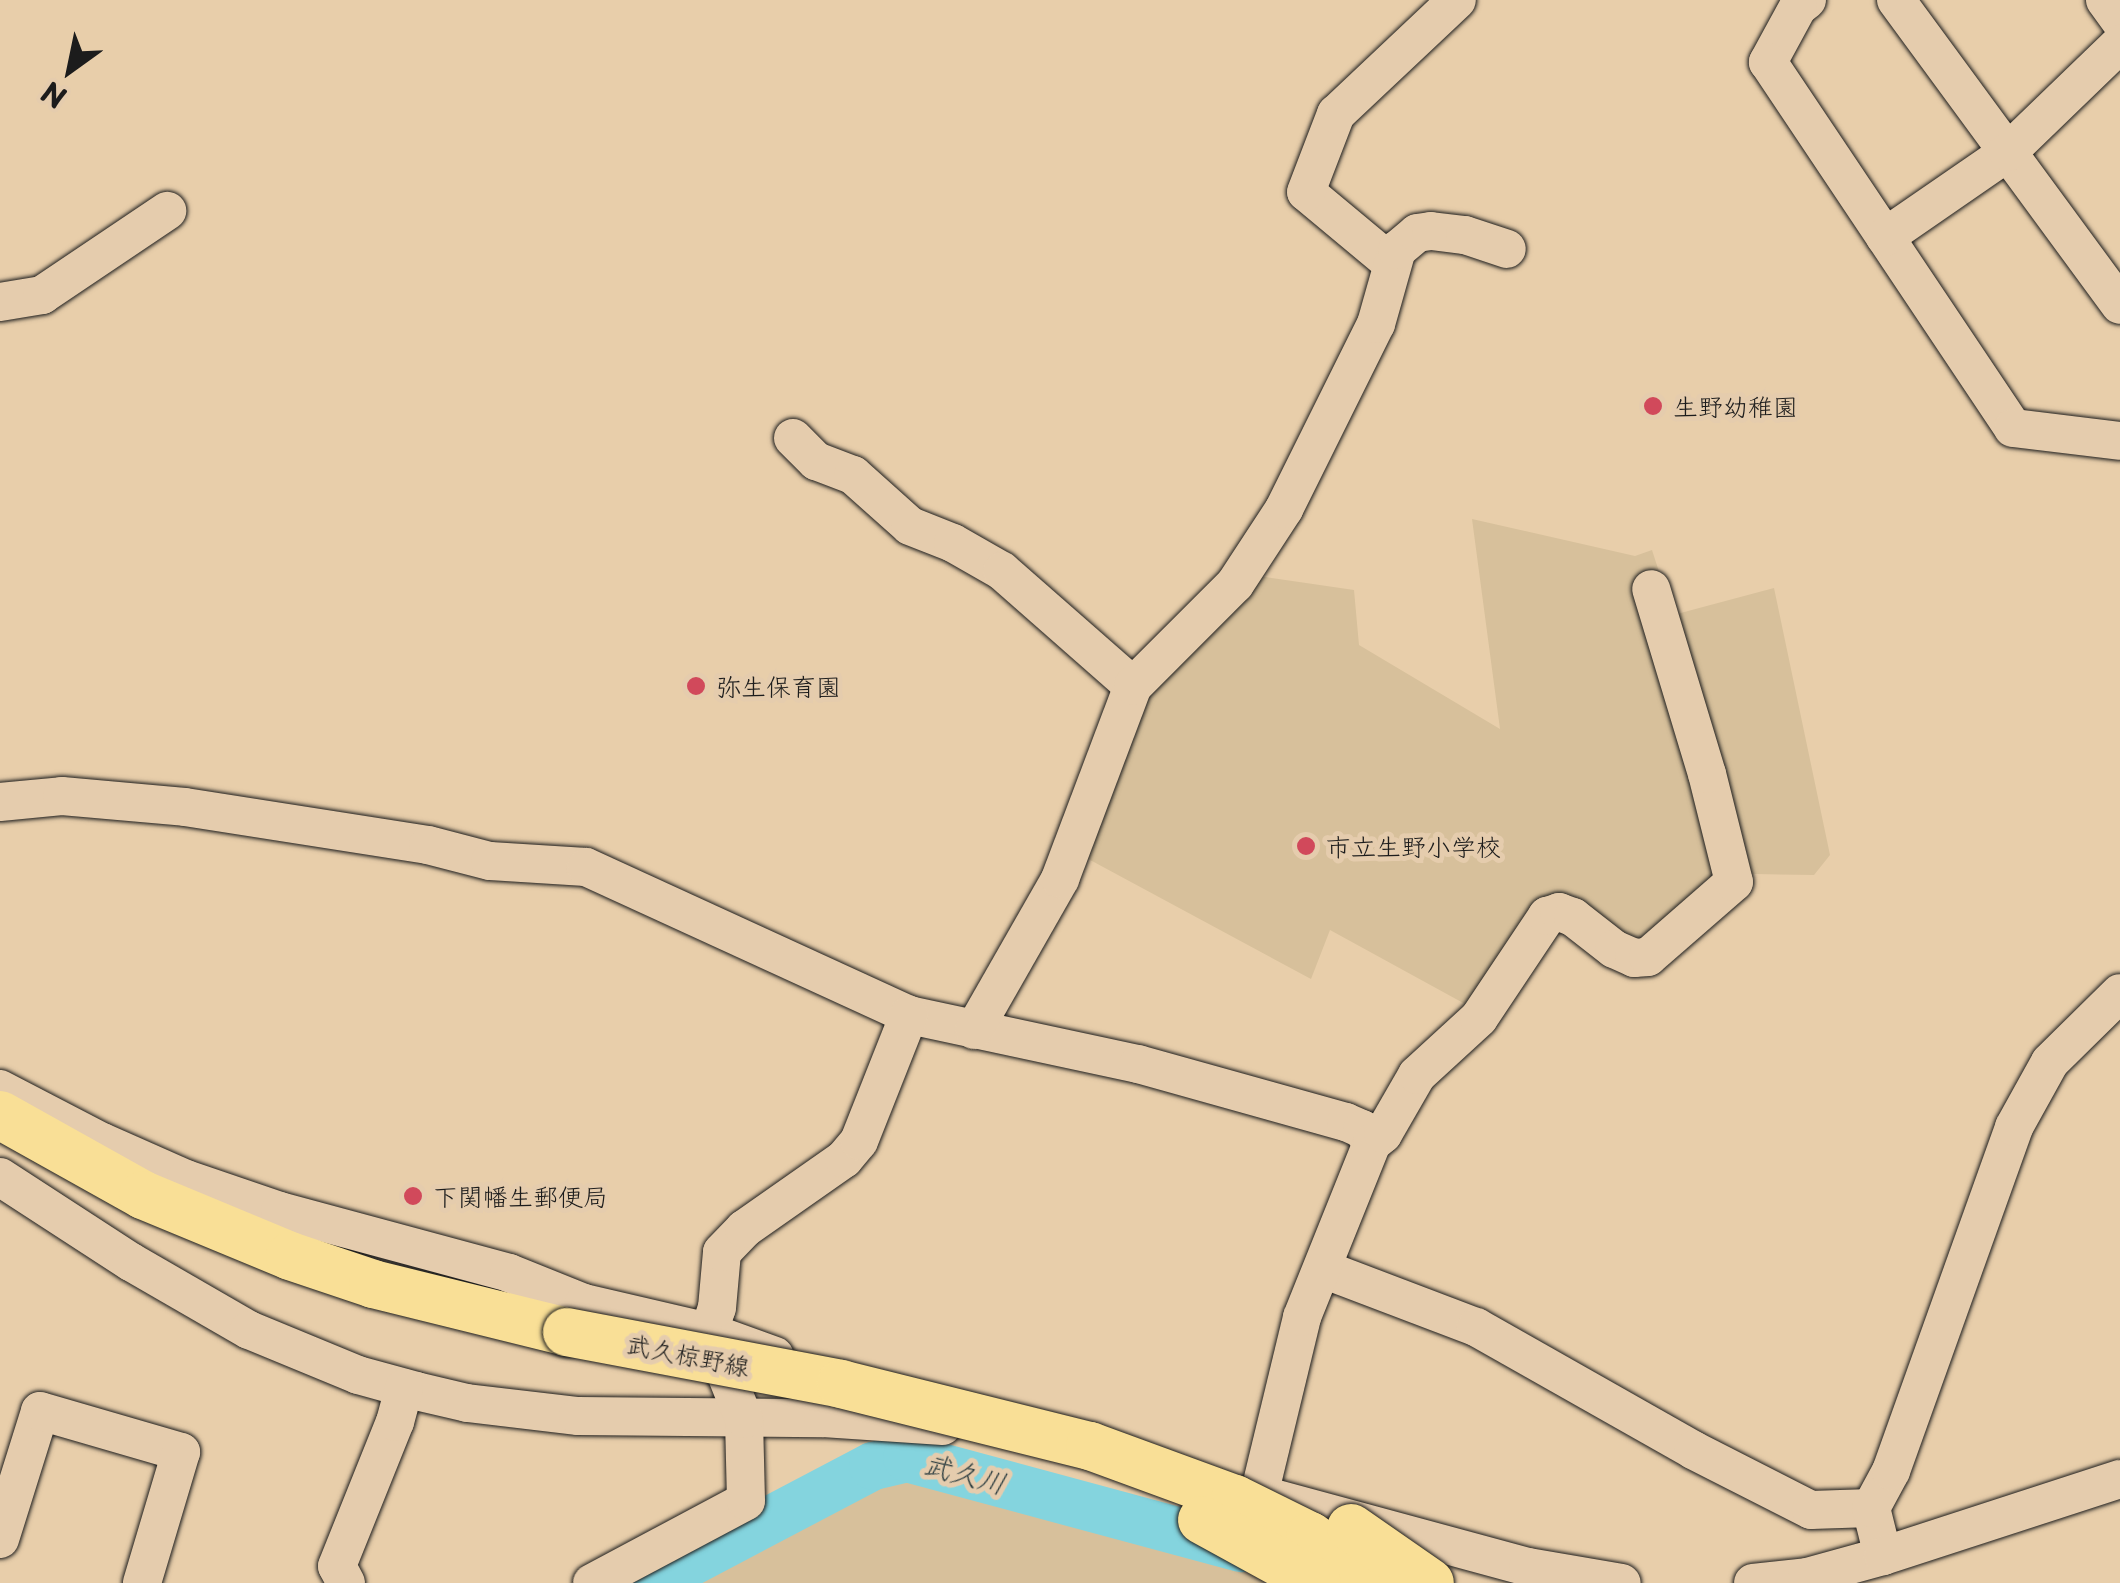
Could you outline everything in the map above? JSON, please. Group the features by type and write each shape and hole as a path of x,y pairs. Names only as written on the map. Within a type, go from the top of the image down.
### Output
{"main road":[{"name":"武久椋野線","path":"0,1115 142,1195 290,1256 566,1348"},
{"name":"武久椋野線","path":"0,1152 132,1222 281,1285 382,1317 1090,1446 1175,1475 1310,1536 1378,1583"},
{"name":"武久椋野線","path":"839,1399 1088,1462 1257,1529 1302,1550 1349,1583"},
{"path":"839,1399 1145,1497 1256,1546 1318,1583"},
{"path":"839,1399 1064,1422 1202,1460 1304,1502 1430,1583"}],"street":[{"path":"1390,262 1306,192 1336,114 1457,0"},
{"path":"1807,0 1798,7 1768,62 2012,428 2120,440"},
{"path":"1896,0 2120,305"},
{"path":"2105,0 2120,21"},
{"path":"1885,237 2008,152 2120,44"},
{"path":"0,302 42,295 167,211"},
{"path":"974,1030 1060,878 1133,686 1235,584 1284,509 1376,324 1390,262 1417,233 1466,234 1508,248"},
{"path":"793,438 816,461 854,476 910,526 953,543 1002,571 1133,686"},
{"path":"1318,1583 1259,1494 1294,1344 1372,1144 1383,1134 1417,1075 1479,1018 1547,916 1560,912 1573,917 1614,949 1634,958 1648,957 1734,882 1707,774 1651,588"},
{"path":"0,802 62,796 184,807 428,845 490,861 586,867 908,1015 1138,1064 1346,1122 1362,1129 1372,1144"},
{"path":"1882,1556 1871,1508 1891,1471 2014,1127 2050,1062 2120,993"},
{"path":"592,1583 746,1502 744,1418 709,1332 717,1308 722,1252 744,1229 844,1159 859,1140 908,1015"},
{"path":"0,1090 152,1164 280,1212 509,1273 584,1302 709,1332 924,1410 1528,1566 1622,1583"},
{"path":"0,1177 131,1262 249,1330 358,1375 404,1388 526,1412 654,1420 924,1423 1020,1436"},
{"path":"1323,1269 1476,1327 1693,1450 1811,1510 1871,1508"},
{"path":"346,1583 337,1566 395,1422 404,1388"},
{"path":"0,1540 40,1410 181,1452 142,1583"},
{"path":"1753,1583 1808,1576 1882,1556 2120,1479"},
{"path":"1259,1494 1334,1583"}],"shaded area":[{"path":"1472,519 1635,556 1652,550 1673,615 1774,588 1830,855 1814,875 1755,874 1724,881 1644,952 1564,900 1476,1010 1330,930 1311,979 1079,854 1133,706 1251,575 1354,590 1359,645 1500,729"},
{"path":"911,1472 1262,1577 1265,1583 685,1583 886,1478"}],"waterway":[{"name":"武久川","path":"651,1583 873,1466 907,1458 1241,1548"}],"place":[{"name":"生野幼稚園","path":"1653,406"},
{"name":"弥生保育園","path":"696,686"},
{"name":"市立生野小学校","path":"1306,846"},
{"name":"下関幡生郵便局","path":"413,1196"}]}
